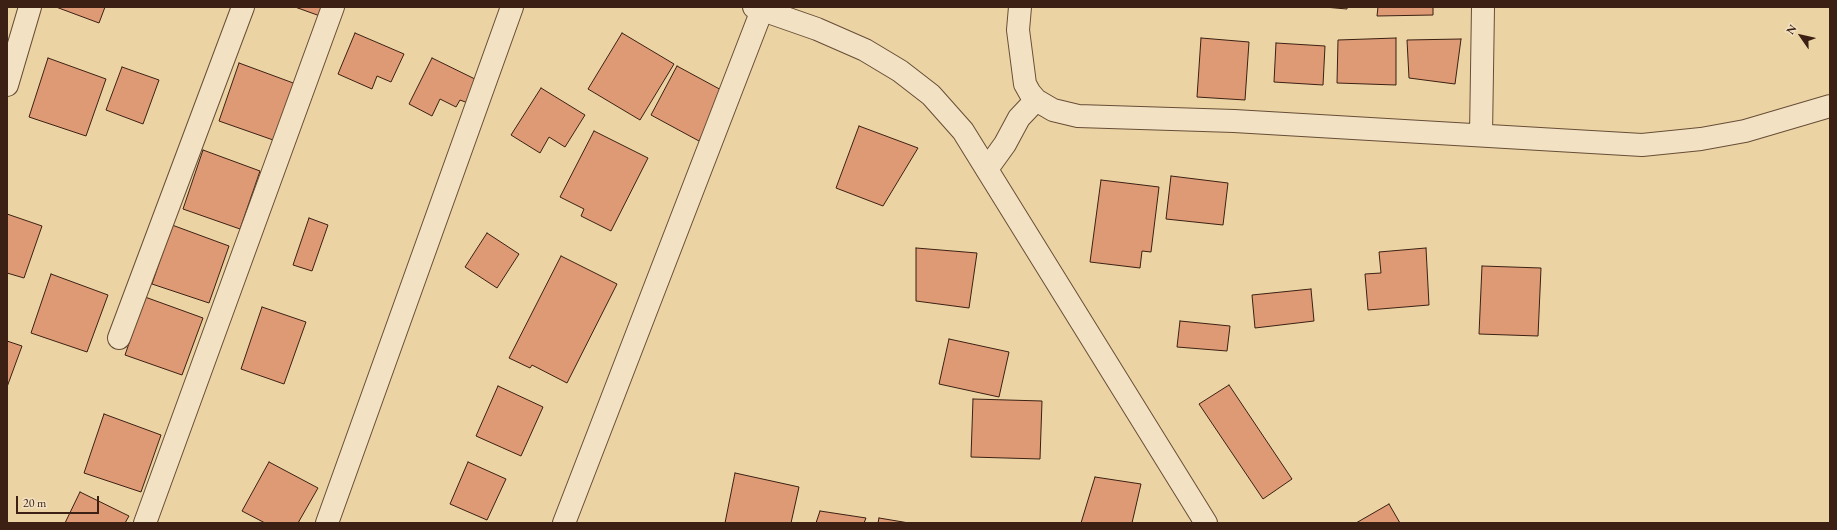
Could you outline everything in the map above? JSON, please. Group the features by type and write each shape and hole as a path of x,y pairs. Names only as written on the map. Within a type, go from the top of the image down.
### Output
{"street":[{"path":"7,85 30,7"},
{"path":"119,338 243,7"},
{"path":"144,523 333,7"},
{"path":"327,523 512,7"},
{"path":"1020,7 1018,30 1025,84 1036,100 1053,110 1078,116 1234,121 1642,145 1700,139 1745,131 1830,106"},
{"path":"1481,135 1483,7"},
{"path":"564,523 758,8 817,29 858,47 900,71 931,95 963,131 1206,523"},
{"path":"986,169 1005,144 1019,118 1036,100"}],"building":[{"path":"56,7 105,7 99,23"},
{"path":"295,7 324,7 320,16"},
{"path":"1324,7 1347,7 1347,9"},
{"path":"1378,7 1433,7 1433,15 1377,16"},
{"path":"355,33 404,54 391,82 377,76 372,89 338,74"},
{"path":"622,33 674,64 640,120 588,89"},
{"path":"1201,38 1249,42 1245,100 1197,97"},
{"path":"1396,38 1396,85 1337,83 1338,40"},
{"path":"1461,39 1455,84 1409,78 1407,40"},
{"path":"1276,43 1325,46 1323,85 1274,82"},
{"path":"48,58 106,79 86,136 29,117"},
{"path":"432,58 479,81 468,103 460,100 456,107 440,99 432,116 409,104"},
{"path":"239,63 296,84 276,141 219,121"},
{"path":"677,66 725,92 699,141 651,115"},
{"path":"122,67 159,80 143,124 106,110"},
{"path":"541,88 585,115 565,147 549,137 540,153 511,135"},
{"path":"859,126 918,148 883,206 836,188"},
{"path":"594,131 648,158 611,231 581,216 584,209 560,197"},
{"path":"203,150 260,171 240,229 183,209"},
{"path":"1171,176 1228,183 1223,225 1166,219"},
{"path":"1101,180 1159,187 1151,252 1142,251 1140,268 1090,262"},
{"path":"7,214 42,226 24,278 7,273"},
{"path":"309,218 328,225 312,271 293,265"},
{"path":"172,225 229,246 209,303 152,284"},
{"path":"487,233 519,254 497,288 465,267"},
{"path":"916,248 977,253 969,308 916,301"},
{"path":"1426,248 1429,305 1368,310 1365,274 1381,273 1379,252"},
{"path":"561,256 617,284 567,383 532,365 530,368 509,358"},
{"path":"1482,266 1541,268 1538,336 1479,334"},
{"path":"51,274 108,295 87,352 31,333"},
{"path":"1311,289 1314,321 1255,328 1252,295"},
{"path":"145,297 203,318 182,375 125,355"},
{"path":"262,307 306,322 284,384 241,369"},
{"path":"1180,321 1230,326 1227,351 1177,347"},
{"path":"949,339 1009,352 999,397 939,384"},
{"path":"7,341 22,346 7,387"},
{"path":"1229,385 1292,479 1263,499 1199,404"},
{"path":"498,386 543,407 521,456 476,436"},
{"path":"973,399 1042,401 1040,459 971,457"},
{"path":"104,414 161,435 141,492 84,473"},
{"path":"269,462 318,488 298,523 265,523 242,511"},
{"path":"468,462 506,479 487,520 450,504"},
{"path":"735,473 799,487 791,523 725,523"},
{"path":"1095,477 1141,484 1132,523 1081,523"},
{"path":"80,492 129,516 125,523 65,523"},
{"path":"1389,504 1400,523 1356,523"},
{"path":"820,511 866,518 864,523 816,523"},
{"path":"879,518 909,523 878,523"}]}
